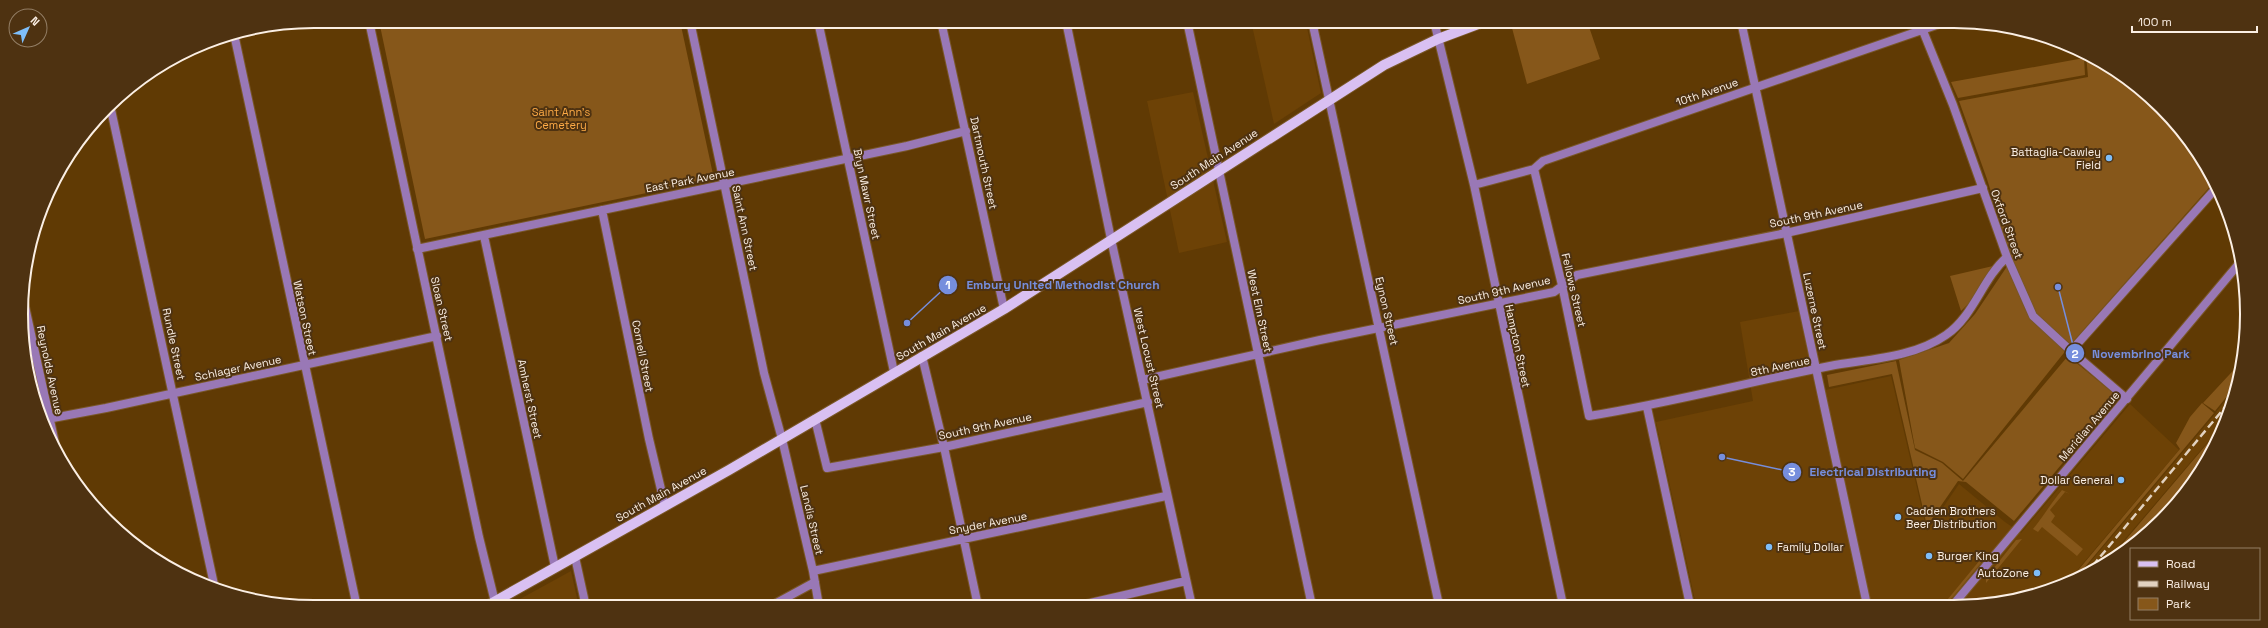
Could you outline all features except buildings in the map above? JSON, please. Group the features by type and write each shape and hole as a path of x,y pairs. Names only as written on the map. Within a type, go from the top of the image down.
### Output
{"main road":[{"name":"South Main Avenue","path":"498,600 782,439 894,372 1004,309 1384,65 1438,39 1467,28"}],"street":[{"name":"Sloan Street","path":"370,28 479,536 495,600"},
{"name":"Saint Ann Street","path":"691,28 764,373 782,439"},
{"name":"Bryn Mawr Street","path":"820,28 894,372"},
{"name":"Dartmouth Street","path":"943,28 1004,309"},
{"name":"West Locust Street","path":"1067,28 1111,239 1148,402 1166,496 1191,600"},
{"name":"West Elm Street","path":"1188,28 1311,600"},
{"name":"Eynon Street","path":"1313,28 1438,600"},
{"name":"Hampton Street","path":"1436,28 1474,185 1562,600"},
{"name":"Luzerne Street","path":"1742,28 1866,600"},
{"name":"10th Avenue","path":"1474,185 1534,169 1543,161 1754,87 1912,28"},
{"name":"Oxford Street","path":"1921,28 1953,105 2007,257 2033,316 2127,399"},
{"name":"Watson Street","path":"235,39 304,366 355,600"},
{"name":"Rundle Street","path":"112,112 213,581"},
{"name":"East Park Avenue","path":"417,249 907,146 966,131"},
{"name":"Fellows Street","path":"1534,169 1562,285 1589,416"},
{"name":"South 9th Avenue","path":"1142,380 1554,292 1577,275 1786,233 1983,188"},
{"path":"2071,351 2213,192"},
{"name":"Cornell Street","path":"602,210 649,439 665,506"},
{"name":"Amherst Street","path":"484,236 555,567"},
{"name":"8th Avenue","path":"1589,416 1647,407 1916,350 1946,335 1964,318 1996,267 2007,257"},
{"name":"Meridian Avenue","path":"1957,600 2236,267"},
{"name":"Reynolds Avenue","path":"29,329 44,408"},
{"name":"Schlager Avenue","path":"48,419 106,408 173,392 304,366 437,336"},
{"path":"922,356 944,447 977,600"},
{"name":"South 9th Avenue","path":"815,419 827,468 944,447 1148,402"},
{"path":"1647,407 1689,600"},
{"name":"Landis Street","path":"782,439 813,571 818,600"},
{"name":"Snyder Avenue","path":"813,571 963,538 1110,510 1166,496"},
{"path":"575,557 584,600"},
{"path":"1103,600 1186,581"},
{"path":"782,600 815,582"}],"shaded area":[{"path":"1253,28 1307,28 1321,93 1274,124"},
{"path":"1193,92 1227,242 1179,253 1147,101"},
{"path":"1799,311 1816,392 1891,376 1927,531 1959,484 2005,522 2021,533 2130,404 2179,450 2075,573 2046,585 2010,595 1991,598 1954,600 1695,600 1656,422 1753,401 1740,322"},
{"path":"2227,399 2221,416 2216,412"},
{"path":"2216,413 2221,417 2213,436 2116,550 2085,568"},
{"path":"571,571 577,600 520,599"}],"green space":[{"name":"Saint Ann's Cemetery","path":"380,28 682,28 714,179 425,239"},
{"path":"1512,28 1589,28 1600,59 1527,84"},
{"path":"2084,59 2085,75 1958,98 1951,82"},
{"path":"2087,60 2113,76 2143,99 2169,125 2181,140 2192,155 2210,186 2071,344 1963,479 1943,462 1915,448 1899,360 1949,343 1975,314 2012,259 1987,179 1959,101 2088,77"},
{"path":"1993,266 1970,302 1961,311 1950,276"},
{"path":"2068,356 2118,397 2014,521 1966,482 1958,481 1927,526 1892,374 1829,387 1827,375 1896,361 1915,450 1942,463 1963,481"},
{"path":"2235,368 2228,395 2215,411 2203,403"},
{"path":"2202,403 2214,413 2083,570 2076,573 2180,449 2176,443 2190,417"},
{"path":"2212,438 2192,473 2169,503 2143,529 2119,547"},
{"path":"2062,490 2070,494 2065,492 2050,510 2055,516 2051,522 2083,549 2077,556 2042,527 2038,532 2033,529"},
{"path":"2022,539 1986,583 1986,578 2016,540"},
{"path":"1980,560 1981,563 1950,600 1947,600"}],"railway":[{"path":"2095,563 2224,408"}],"place":[{"name":"Battaglia-Cawley Field","path":"2109,158"},
{"name":"Novembrino Park","path":"2058,287"},
{"name":"Embury United Methodist Church","path":"907,323"},
{"name":"Electrical Distributing","path":"1722,457"},
{"name":"Dollar General","path":"2121,480"},
{"name":"Cadden Brothers Beer Distribution","path":"1898,517"},
{"name":"Family Dollar","path":"1769,547"},
{"name":"Burger King","path":"1929,556"},
{"name":"AutoZone","path":"2037,573"}]}
